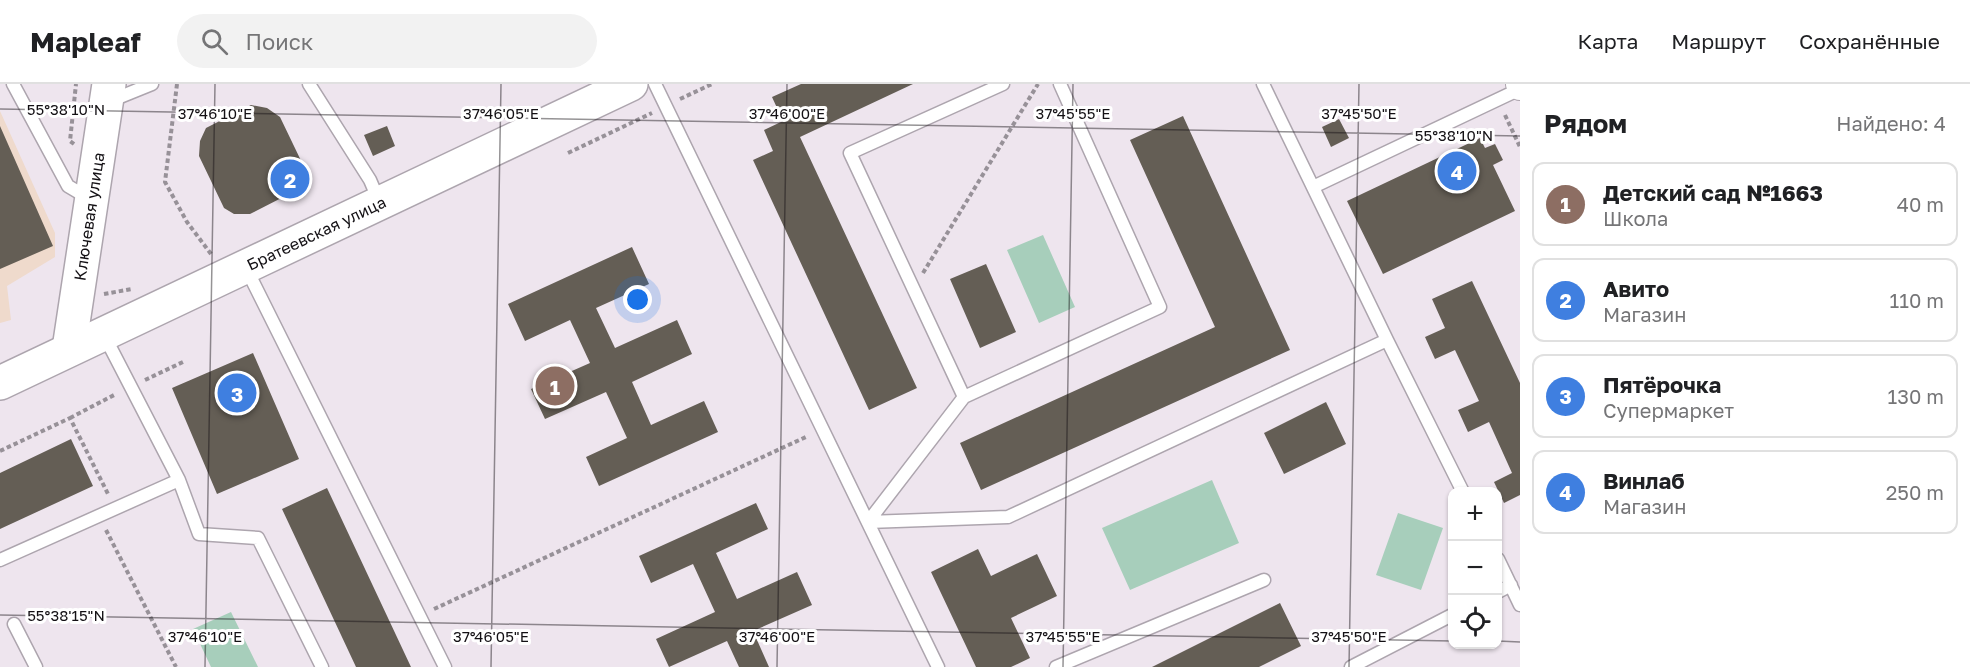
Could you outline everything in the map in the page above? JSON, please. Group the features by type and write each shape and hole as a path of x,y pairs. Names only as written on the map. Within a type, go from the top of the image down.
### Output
{"street":[{"name":"Братеевская улица","path":"0,383 631,84"},
{"name":"Ключевая улица","path":"69,350 107,93"}],"lane":[{"path":"13,84 68,186 91,200"},
{"path":"107,93 152,84"},
{"path":"309,84 369,180 380,203"},
{"path":"655,84 938,667"},
{"path":"964,397 850,153 1004,84"},
{"path":"867,522 964,397 1160,307 1060,84"},
{"path":"1263,84 1460,487"},
{"path":"1313,187 1520,87"},
{"path":"246,267 445,667"},
{"path":"104,333 179,480 199,534 258,538 322,667"},
{"path":"867,522 1008,517 1387,340"},
{"path":"0,560 179,480"},
{"path":"1502,569 1520,604"},
{"path":"1056,667 1264,580"},
{"path":"1502,590 1511,585"},
{"path":"1351,667 1448,617"},
{"path":"14,624 36,667"}],"path":[{"path":"177,84 165,182 187,222 215,260"},
{"path":"568,153 712,84"},
{"path":"914,289 1038,84"},
{"path":"76,298 142,288"},
{"path":"0,452 70,418 116,508"},
{"path":"419,616 822,429"},
{"path":"99,516 176,667"}],"shaded area":[{"path":"0,111 55,233 55,257 7,286 11,320 0,323"}],"green space":[{"path":"1043,235 1075,307 1039,323 1007,250"},
{"path":"1212,480 1239,543 1130,590 1102,528"},
{"path":"1398,513 1443,528 1421,590 1376,575"},
{"path":"231,612 258,667 211,667 193,629"}],"building":[{"path":"801,84 913,84 800,137 917,388 869,410 753,160 773,151 764,130 783,121 772,97"},
{"path":"251,105 267,108 280,117 305,169 304,181 295,191 250,214 234,214 224,208 199,156 200,141 206,128"},
{"path":"1183,116 1290,350 981,490 960,443 1215,327 1130,140"},
{"path":"1339,119 1349,138 1331,147 1322,127"},
{"path":"0,126 53,246 0,269"},
{"path":"387,126 395,146 373,156 364,135"},
{"path":"1480,138 1485,148 1495,144 1503,160 1493,165 1515,211 1383,274 1347,201"},
{"path":"632,247 649,284 596,308 615,348 677,320 692,354 632,382 651,425 704,401 718,432 599,486 586,457 627,438 606,392 545,419 531,389 590,363 570,320 525,341 508,304"},
{"path":"986,264 1016,332 980,348 950,279"},
{"path":"1472,281 1520,383 1520,495 1504,503 1502,487 1496,487 1494,482 1512,473 1489,422 1468,432 1458,410 1479,401 1455,350 1435,359 1425,337 1445,328 1432,299"},
{"path":"253,353 299,459 217,494 172,388"},
{"path":"1326,402 1346,444 1284,474 1264,433"},
{"path":"71,439 93,486 0,529 0,473"},
{"path":"327,488 411,667 356,667 282,509"},
{"path":"756,503 768,529 716,553 737,599 797,572 812,605 753,631 769,667 739,667 727,641 669,667 656,639 715,612 693,564 651,583 639,556"},
{"path":"978,549 991,576 1037,554 1057,596 1011,618 1030,658 1011,667 976,667 931,572"},
{"path":"1280,603 1301,646 1259,667 1152,667"}],"place":[{"name":"Винлаб","path":"1457,171"},
{"name":"Авито","path":"290,179"},
{"name":"Детский сад №1663","path":"555,386"},
{"name":"Пятёрочка","path":"237,393"}]}
